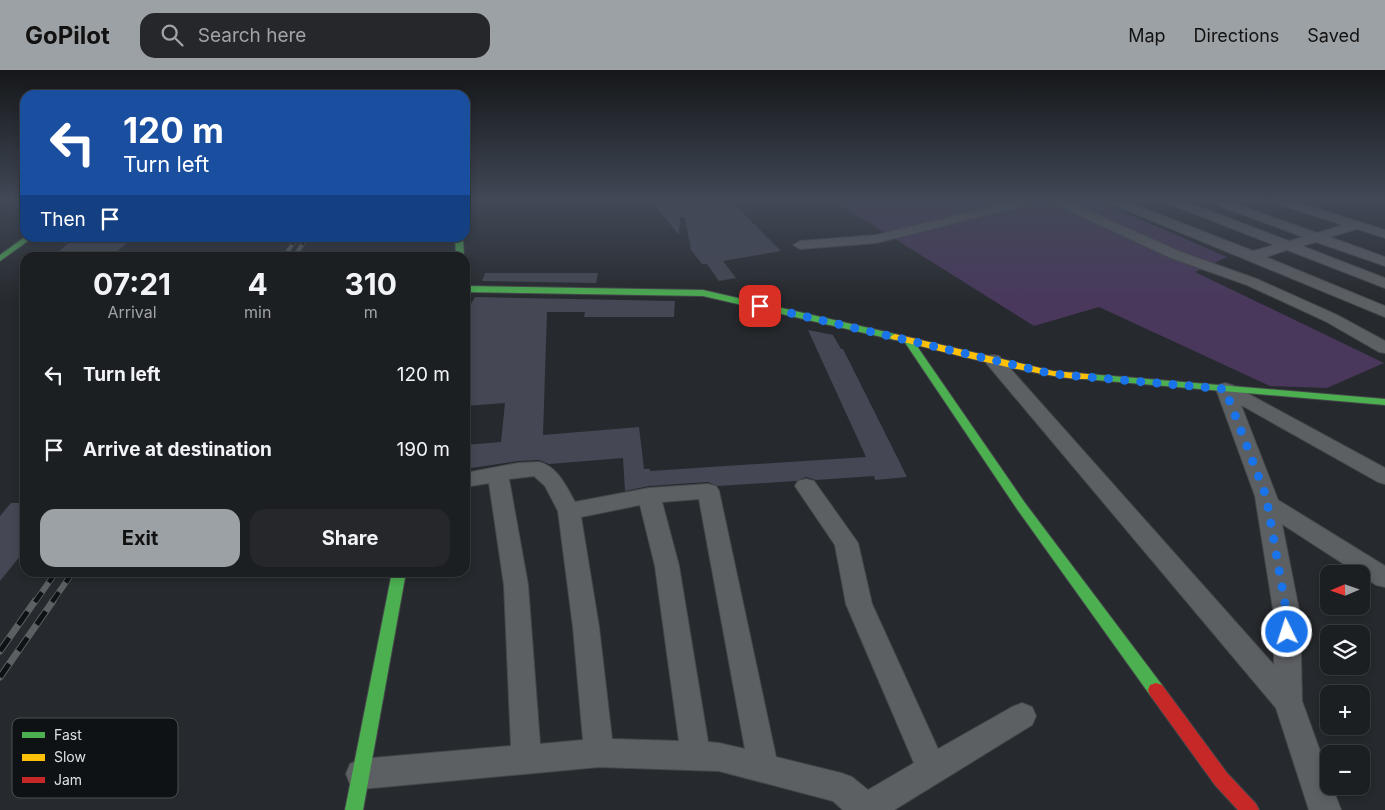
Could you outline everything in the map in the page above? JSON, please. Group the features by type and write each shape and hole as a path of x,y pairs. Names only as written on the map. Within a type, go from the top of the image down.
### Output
{"main road":[{"path":"0,258 22,242"},
{"path":"470,288 703,294 1053,374 1385,402"},
{"path":"909,341 1039,530 1221,779 1250,810"},
{"path":"354,810 398,577"}],"street":[{"path":"800,245 876,239 894,235"},
{"path":"1131,235 1176,255 1252,282 1331,318 1385,348"},
{"path":"1199,235 1385,312"},
{"path":"1261,235 1385,283"},
{"path":"1311,235 1385,262"},
{"path":"1252,256 1326,235"},
{"path":"993,360 1288,701"},
{"path":"1225,389 1385,478"},
{"path":"1225,389 1267,504 1287,615 1288,701 1325,810"},
{"path":"470,479 539,469 553,482 569,511 586,627 599,753"},
{"path":"498,474 516,585 526,759"},
{"path":"806,486 846,543 859,604 932,769"},
{"path":"569,511 648,496 708,490 764,769"},
{"path":"648,496 667,566 696,756"},
{"path":"1267,504 1385,578"},
{"path":"361,774 599,753 719,757 840,788 866,810 1022,716"}],"shaded area":[{"path":"888,235 1175,235 1227,257 1195,272 1384,363 1327,388 1270,386 1099,307 1034,326"}],"building":[{"path":"688,235 765,235 781,251 723,261 736,278 719,281 707,264 702,264 691,250"},
{"path":"70,242 128,242 117,252 58,252"},
{"path":"485,273 598,273 596,283 482,281"},
{"path":"475,297 675,301 674,317 584,317 585,312 547,312 543,435 639,427 644,469 650,469 650,471 866,457 808,330 833,335 841,349 843,349 907,477 875,480 874,476 816,480 806,477 796,481 718,486 708,482 649,486 625,491 623,458 549,464 539,460 518,461 470,468 470,445 501,442 505,403 470,406 470,306"},
{"path":"11,503 20,503 20,556 0,581 0,516"}],"railway":[{"path":"287,252 294,242"},
{"path":"297,252 304,242"},
{"path":"35,602 52,577"},
{"path":"52,602 70,577"},
{"path":"0,651 35,601"},
{"path":"0,677 53,601"}],"traffic: fast":[{"path":"0,259 23,242"},
{"path":"459,242 460,252"},
{"path":"470,289 703,293 895,337"},
{"path":"909,341 1021,506 1156,690"},
{"path":"1088,377 1385,402"},
{"path":"354,810 398,577"}],"traffic: slow":[{"path":"895,337 1053,374 1088,377"}],"traffic: jam":[{"path":"1156,690 1221,779 1250,810"}],"route":[{"path":"760,306 1053,374 1225,389 1266,496 1287,615 1287,632"}]}
